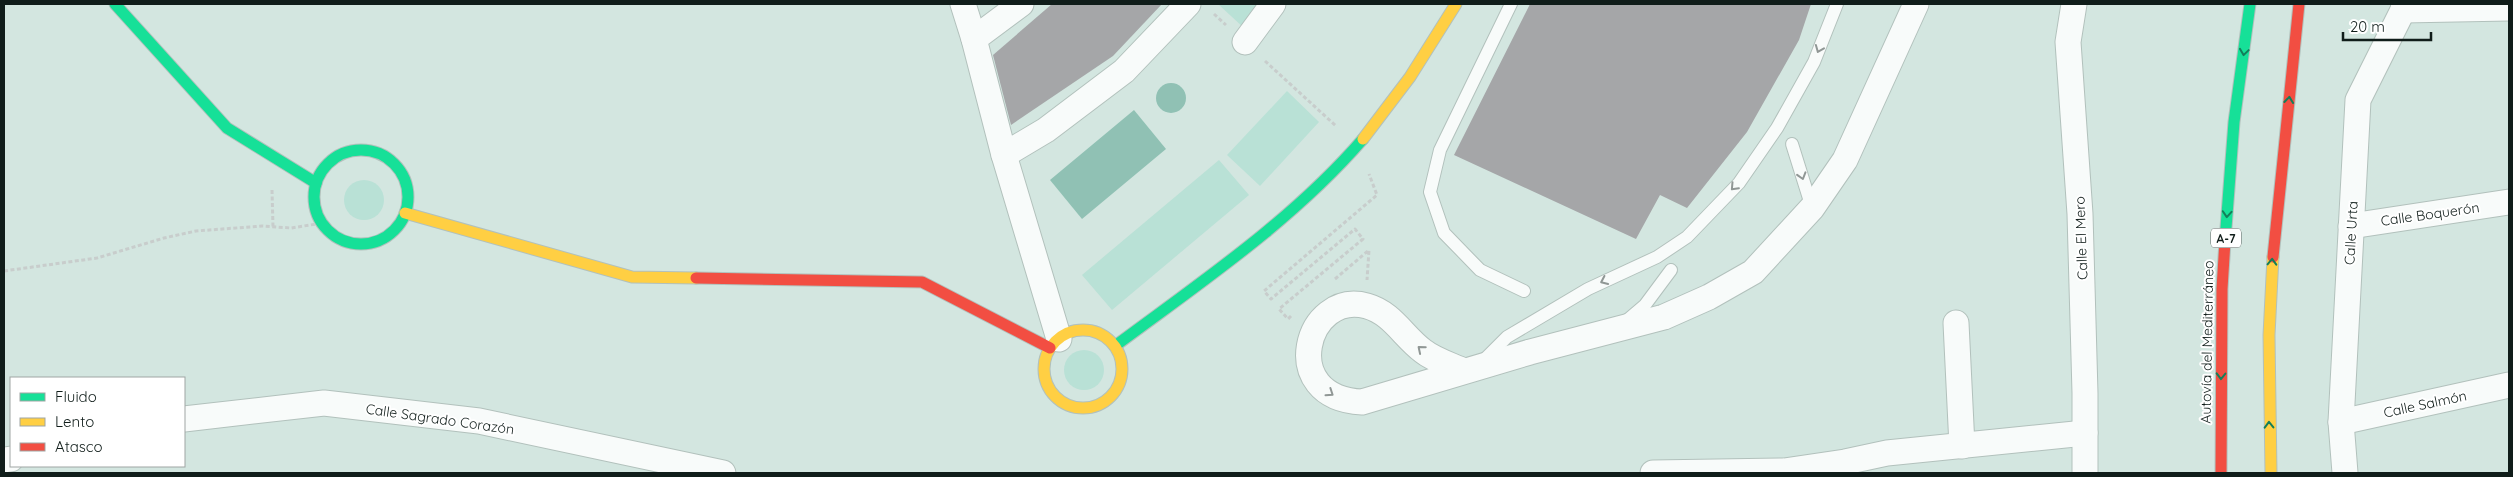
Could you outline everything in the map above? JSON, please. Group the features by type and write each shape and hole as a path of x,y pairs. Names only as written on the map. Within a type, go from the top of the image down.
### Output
{"main road":[{"path":"115,4 227,128 316,183"},
{"path":"1115,346 1243,251 1298,203 1357,146 1426,56 1456,4"},
{"name":"Autovía del Mediterráneo","path":"2221,473 2222,289 2234,122 2250,4"},
{"path":"2271,473 2269,335 2273,246 2299,4"},
{"path":"362,150 377,152 390,159 403,177 408,198 406,213 397,227 385,237 370,243 354,243 339,238 323,223 318,214 314,199 316,183 323,170 334,159 347,152 362,150"},
{"path":"406,213 632,277 922,282 1054,343"},
{"path":"1082,330 1095,332 1106,337 1115,346 1121,358 1120,384 1113,394 1097,405 1078,408 1065,404 1055,396 1048,385 1044,373 1045,360 1054,343 1070,332 1082,330"}],"street":[{"path":"963,4 974,39 1054,343"},
{"path":"974,39 1021,4"},
{"path":"1004,155 1046,130 1124,71 1188,4"},
{"path":"1245,42 1273,4"},
{"path":"1470,369 1423,352 1380,311 1364,306 1348,306 1332,311 1319,322 1311,336 1308,352 1310,369 1318,383 1330,395 1345,401 1362,402 1470,369 1664,317 1709,297 1752,272 1812,208 1845,160 1916,4"},
{"name":"Calle El Mero","path":"2074,4 2068,42 2080,214 2085,473"},
{"path":"2403,7 2509,8"},
{"name":"Calle Urta","path":"2345,473 2341,422 2358,100 2403,7"},
{"name":"Calle Boquerón","path":"2351,226 2509,202"},
{"path":"1956,323 1962,446"},
{"name":"Calle Salmón","path":"2341,422 2509,385"},
{"name":"Calle Sagrado Corazón","path":"185,419 324,404 479,421 723,473"},
{"path":"1653,472 1784,471 1845,462 1887,453 2085,433"}],"lane":[{"path":"1511,4 1440,150 1430,192 1444,233 1480,270 1524,291"},
{"path":"1470,369 1507,338 1588,289 1657,257 1687,237 1739,183 1777,128 1814,62 1837,4"},
{"path":"1792,144 1812,208"},
{"path":"1615,329 1645,305 1671,270"}],"path":[{"path":"1265,60 1357,146 1377,195 1264,290 1271,299 1354,229 1363,239 1279,309 1288,319 1295,313"},
{"path":"273,227 271,196 279,160"},
{"path":"4,270 97,258 164,238 196,231 310,226 323,223"},
{"path":"1332,282 1369,250 1364,306"}],"shaded area":[{"path":"1218,4 1260,4 1244,28"},
{"path":"1171,83 1182,87 1186,98 1182,109 1171,113 1160,109 1156,98 1160,87"},
{"path":"1287,91 1319,122 1260,186 1227,155"},
{"path":"1134,110 1166,149 1082,219 1050,180"},
{"path":"1219,160 1249,195 1112,310 1082,275"},
{"path":"368,180 375,183 381,189 384,200 383,208 375,217 368,220 360,220 353,217 345,208 344,196 347,189 356,181"},
{"path":"1084,350 1098,356 1104,370 1098,384 1084,390 1070,384 1064,370 1070,356"}],"building":[{"path":"1052,4 1162,4 1113,56 1011,125 993,55"},
{"path":"1530,4 1811,4 1799,40 1747,132 1687,208 1660,195 1636,239 1454,155"}],"traffic: fast":[{"path":"115,4 227,128 316,183"},
{"path":"2225,241 2234,122 2250,4"},
{"path":"1115,346 1213,274 1276,224 1335,169 1363,139"},
{"path":"361,150 379,154 394,164 404,179 408,197 404,215 394,230 379,240 361,244 343,240 328,230 318,215 314,197 318,179 328,164 343,154 361,150"}],"traffic: slow":[{"path":"1363,139 1410,77 1456,4"},
{"path":"405,213 632,277 696,278"},
{"path":"2271,473 2269,335 2273,257"},
{"path":"1083,330 1098,333 1115,347 1119,354 1122,369 1119,384 1105,401 1098,405 1083,408 1068,405 1051,391 1047,384 1044,369 1047,354 1061,337 1068,333 1083,330"}],"traffic: jam":[{"path":"2273,257 2299,4"},
{"path":"2221,473 2222,289 2225,241"},
{"path":"696,278 922,282 1050,348"}]}
